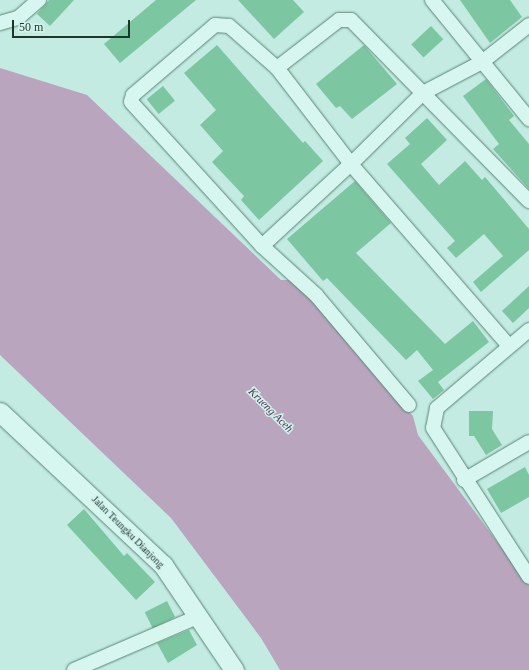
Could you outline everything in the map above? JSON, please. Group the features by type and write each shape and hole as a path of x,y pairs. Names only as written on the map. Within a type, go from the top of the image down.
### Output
{"street":[{"path":"0,22 18,18 39,0"},
{"path":"432,0 529,120"},
{"path":"277,68 346,17 529,201"},
{"path":"409,405 316,295 262,246 134,108 131,98 215,25 222,23 246,38 277,68 351,164 510,346"},
{"path":"262,246 351,164 423,93 482,62 529,25"},
{"path":"529,330 437,408 434,416 438,441 529,577"},
{"name":"Jalan Teungku Dianjong","path":"0,412 137,538 163,566 234,670"},
{"path":"464,480 529,442"},
{"path":"74,670 197,617"}],"water":[{"name":"Krueng Aceh","path":"0,68 87,95 281,280 297,280 413,416 418,435 529,585 529,670 280,670 261,638 171,518 0,355"}],"building":[{"path":"49,0 74,0 50,26 37,14"},
{"path":"156,0 196,0 120,63 104,44"},
{"path":"238,0 293,0 304,12 274,39"},
{"path":"460,0 510,0 522,17 490,43"},
{"path":"431,26 443,39 424,58 411,44"},
{"path":"217,45 303,143 305,141 323,161 259,220 241,200 244,196 212,162 223,151 200,125 216,110 184,73"},
{"path":"364,45 397,84 352,119 340,106 336,108 316,84"},
{"path":"486,79 514,116 509,120 529,144 529,189 493,149 499,144 463,96"},
{"path":"163,86 175,101 159,114 147,99"},
{"path":"427,118 447,140 421,164 439,185 465,161 482,180 485,177 529,229 529,250 481,292 473,282 503,256 484,234 456,258 447,248 455,241 387,164 410,144 405,138"},
{"path":"355,181 391,223 356,253 445,344 473,321 489,342 438,382 444,390 433,399 418,381 433,370 417,350 406,360 327,278 323,281 287,239"},
{"path":"529,286 529,308 513,323 502,311"},
{"path":"469,411 493,411 492,429 502,445 486,455 474,436 469,436"},
{"path":"525,467 529,475 529,497 501,513 487,489"},
{"path":"84,509 124,556 127,553 155,582 136,600 67,525"},
{"path":"167,601 175,617 153,628 145,612"},
{"path":"189,630 197,645 168,663 157,643"}]}
